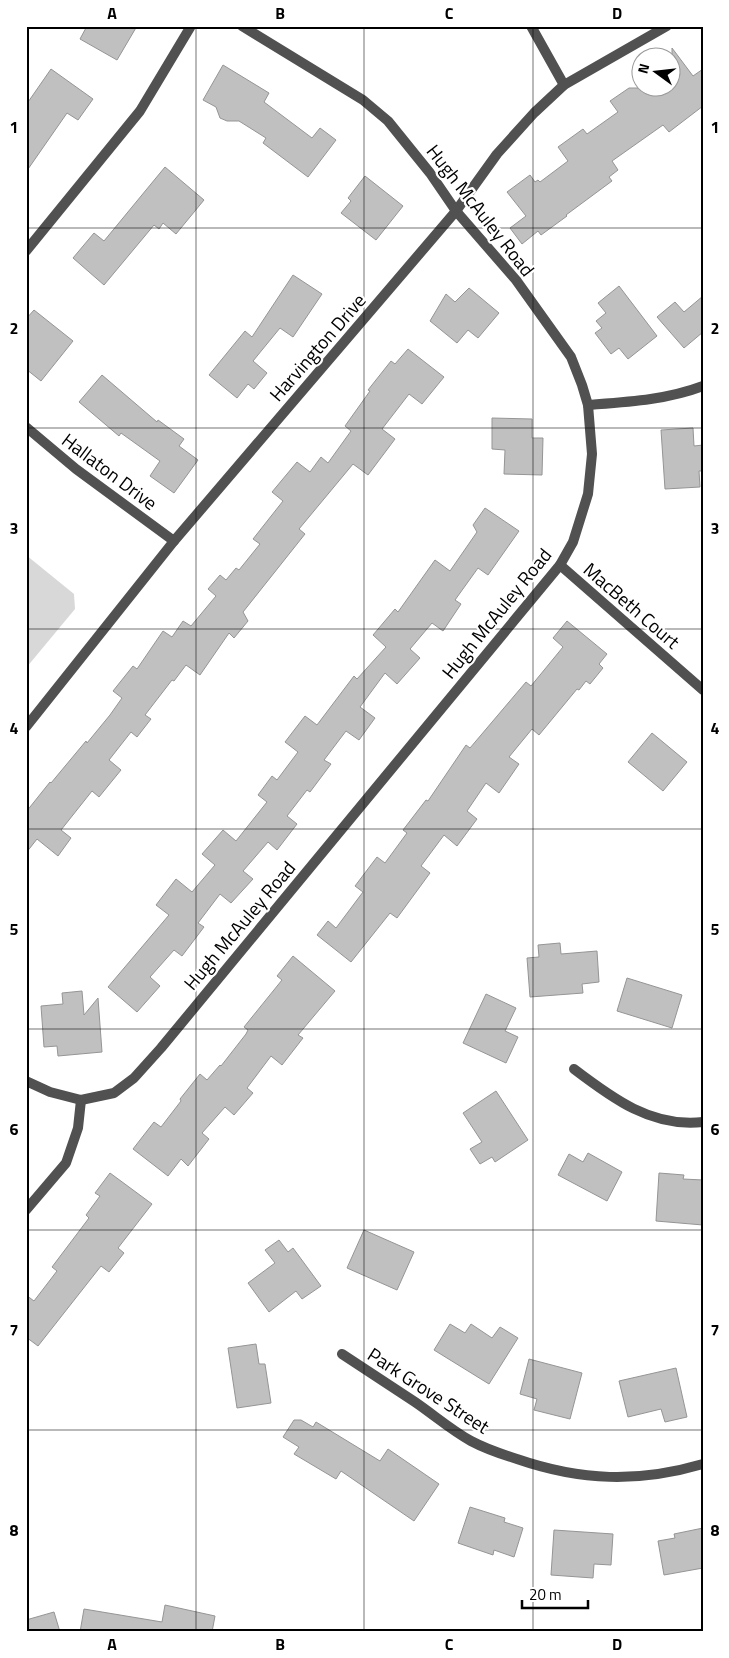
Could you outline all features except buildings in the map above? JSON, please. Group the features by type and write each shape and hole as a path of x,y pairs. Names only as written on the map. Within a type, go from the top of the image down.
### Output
{"street":[{"path":"26,251 140,111 191,26"},
{"name":"Hugh McAuley Road","path":"26,1082 50,1092 81,1100 114,1093 139,1072 560,565 572,542 588,494 592,454 588,406 582,385 570,357 516,280 456,210 430,173 388,121 363,100 242,26"},
{"path":"531,26 564,85"},
{"name":"Harvington Drive","path":"26,727 174,541 456,210 498,154 534,113 564,85 666,26"},
{"path":"588,406 640,401 690,391 703,386"},
{"name":"Hallaton Drive","path":"26,427 76,469 174,541"},
{"name":"MacBeth Court","path":"560,565 703,690"},
{"path":"574,1069 598,1088 626,1106 648,1116 663,1120 703,1122"},
{"path":"26,1210 66,1163 78,1128 81,1100"},
{"name":"Park Grove Street","path":"342,1354 470,1440 489,1450 543,1468 573,1475 609,1477 658,1474 703,1464"}],"shaded area":[{"path":"26,555 74,594 75,609 26,668"}]}
